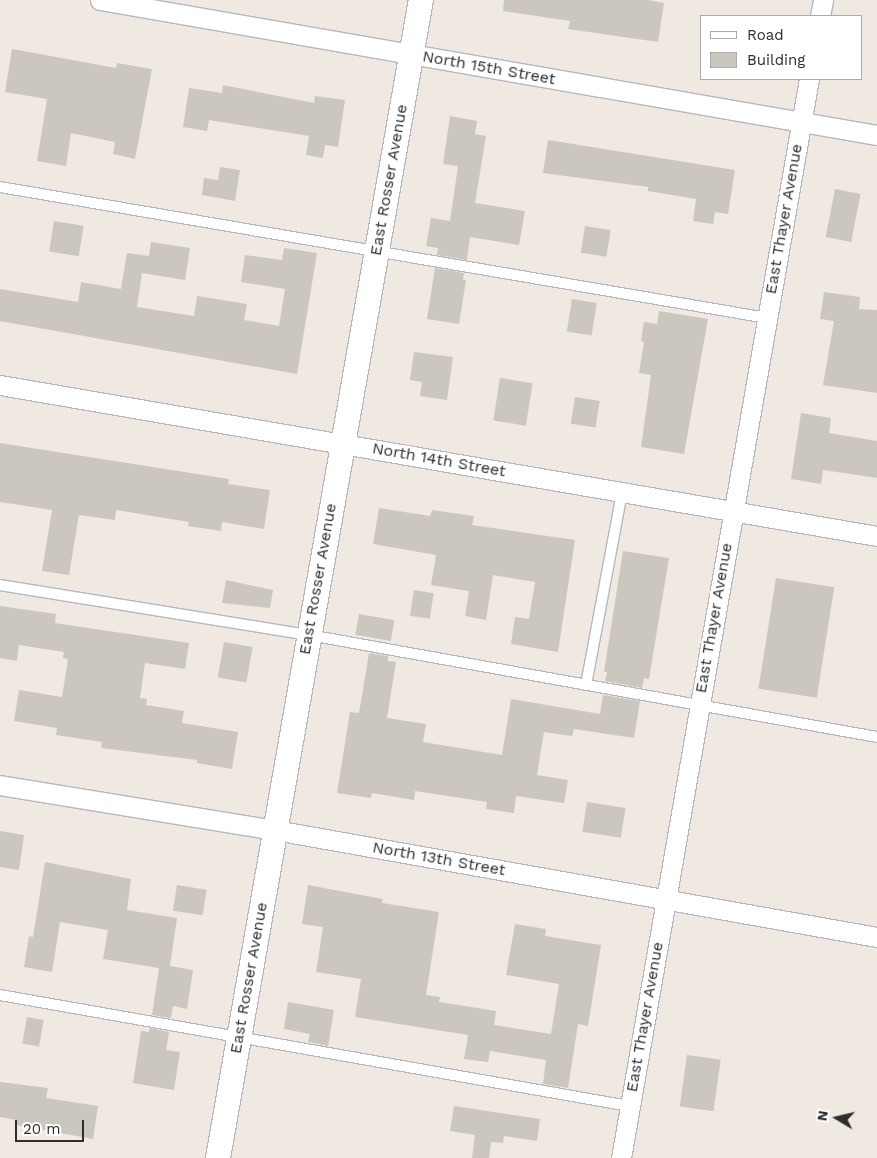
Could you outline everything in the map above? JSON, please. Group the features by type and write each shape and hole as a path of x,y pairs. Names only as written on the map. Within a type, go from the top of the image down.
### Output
{"street":[{"name":"North 15th Street","path":"100,0 877,135"},
{"name":"East Rosser Avenue","path":"218,1158 421,0"},
{"path":"820,15 823,0"},
{"name":"East Thayer Avenue","path":"620,1158 809,80"},
{"name":"North 14th Street","path":"0,384 877,536"},
{"name":"North 13th Street","path":"0,785 275,830 877,937"}],"lane":[{"path":"0,187 766,318"},
{"path":"586,685 622,492"},
{"path":"0,586 309,635 877,737"},
{"path":"0,995 629,1106"}],"building":[{"path":"504,0 648,0 664,3 658,42 568,29 570,21 503,11"},
{"path":"12,49 116,68 117,63 152,69 135,159 113,154 115,142 71,133 66,166 37,161 47,99 5,92"},
{"path":"223,85 314,103 315,96 345,100 338,147 325,145 323,158 306,155 309,136 209,120 207,131 183,127 189,88 222,93"},
{"path":"450,116 477,121 475,134 486,136 475,203 525,211 519,245 470,237 467,260 437,255 438,248 426,246 431,218 450,221 458,166 443,164"},
{"path":"548,140 735,170 728,214 715,212 713,224 693,221 696,199 648,191 648,187 543,173"},
{"path":"220,167 240,170 235,201 202,195 204,178 218,180"},
{"path":"835,189 861,194 851,242 826,237"},
{"path":"54,221 84,226 79,256 49,252"},
{"path":"585,226 611,230 606,257 581,253"},
{"path":"151,242 190,248 185,280 142,273 137,307 194,316 197,296 247,304 244,320 279,326 285,289 241,282 245,255 282,260 284,248 317,253 297,374 0,321 0,289 78,302 81,282 121,289 127,253 149,256"},
{"path":"435,268 464,273 463,280 466,280 459,324 427,319"},
{"path":"824,292 860,297 859,309 877,310 877,393 823,385 834,321 820,319"},
{"path":"572,299 597,303 592,336 567,332"},
{"path":"659,311 708,319 684,454 641,447 651,375 639,373 644,342 641,341 644,322 657,324"},
{"path":"414,352 453,357 447,400 420,396 422,382 410,380"},
{"path":"500,378 533,383 526,426 493,420"},
{"path":"575,397 600,401 595,428 571,424"},
{"path":"801,413 831,418 829,433 877,441 877,478 823,470 821,484 791,479"},
{"path":"0,443 229,479 228,484 270,490 264,529 222,522 221,531 188,526 189,522 116,510 115,520 79,515 69,575 42,571 52,510 0,502"},
{"path":"379,508 430,516 432,510 474,516 472,525 575,540 558,652 511,644 515,617 529,619 535,582 493,575 486,620 465,616 469,591 431,585 436,555 373,544"},
{"path":"623,551 669,558 649,679 644,678 642,688 605,681 607,672 604,672"},
{"path":"776,578 834,587 817,698 758,689"},
{"path":"226,580 273,590 270,608 222,603"},
{"path":"414,590 434,593 430,619 410,616"},
{"path":"0,606 56,614 55,623 189,643 185,669 145,663 140,698 147,699 146,705 184,711 182,723 238,732 232,769 197,763 197,760 101,748 102,742 56,735 57,728 14,721 19,690 62,697 68,659 63,658 64,652 19,645 17,661 0,658"},
{"path":"359,614 394,620 391,641 355,635"},
{"path":"224,642 253,647 246,682 218,677"},
{"path":"369,653 388,656 388,661 396,662 387,718 426,724 423,742 502,755 511,699 600,714 603,695 640,701 634,738 574,729 572,736 544,732 537,775 568,780 564,803 516,796 514,813 486,809 487,802 415,791 414,800 372,793 371,798 337,793 350,712 359,713"},
{"path":"587,802 626,808 621,838 582,832"},
{"path":"0,831 24,835 19,870 0,867"},
{"path":"45,862 131,879 127,910 177,918 170,966 193,970 187,1009 173,1006 171,1018 152,1015 159,968 103,959 108,930 60,922 52,972 24,967 29,936 33,937"},
{"path":"177,885 207,890 203,915 173,911"},
{"path":"308,885 383,899 382,903 439,912 426,995 440,997 439,1002 496,1011 494,1025 551,1034 559,984 506,975 515,924 546,929 545,936 601,945 588,1026 578,1024 568,1088 543,1084 546,1060 490,1051 488,1062 464,1059 468,1035 355,1017 361,979 316,972 323,927 302,924"},
{"path":"288,1002 334,1010 328,1046 308,1042 310,1034 284,1029"},
{"path":"27,1017 44,1020 39,1047 22,1044"},
{"path":"150,1028 169,1032 166,1050 180,1052 174,1090 133,1083 141,1031 149,1032"},
{"path":"687,1055 721,1060 713,1111 680,1106"},
{"path":"0,1082 48,1088 46,1098 98,1106 93,1139 16,1125 17,1120 0,1117"},
{"path":"454,1106 540,1119 537,1141 504,1136 503,1143 491,1142 489,1158 472,1158 475,1135 450,1131"}]}
